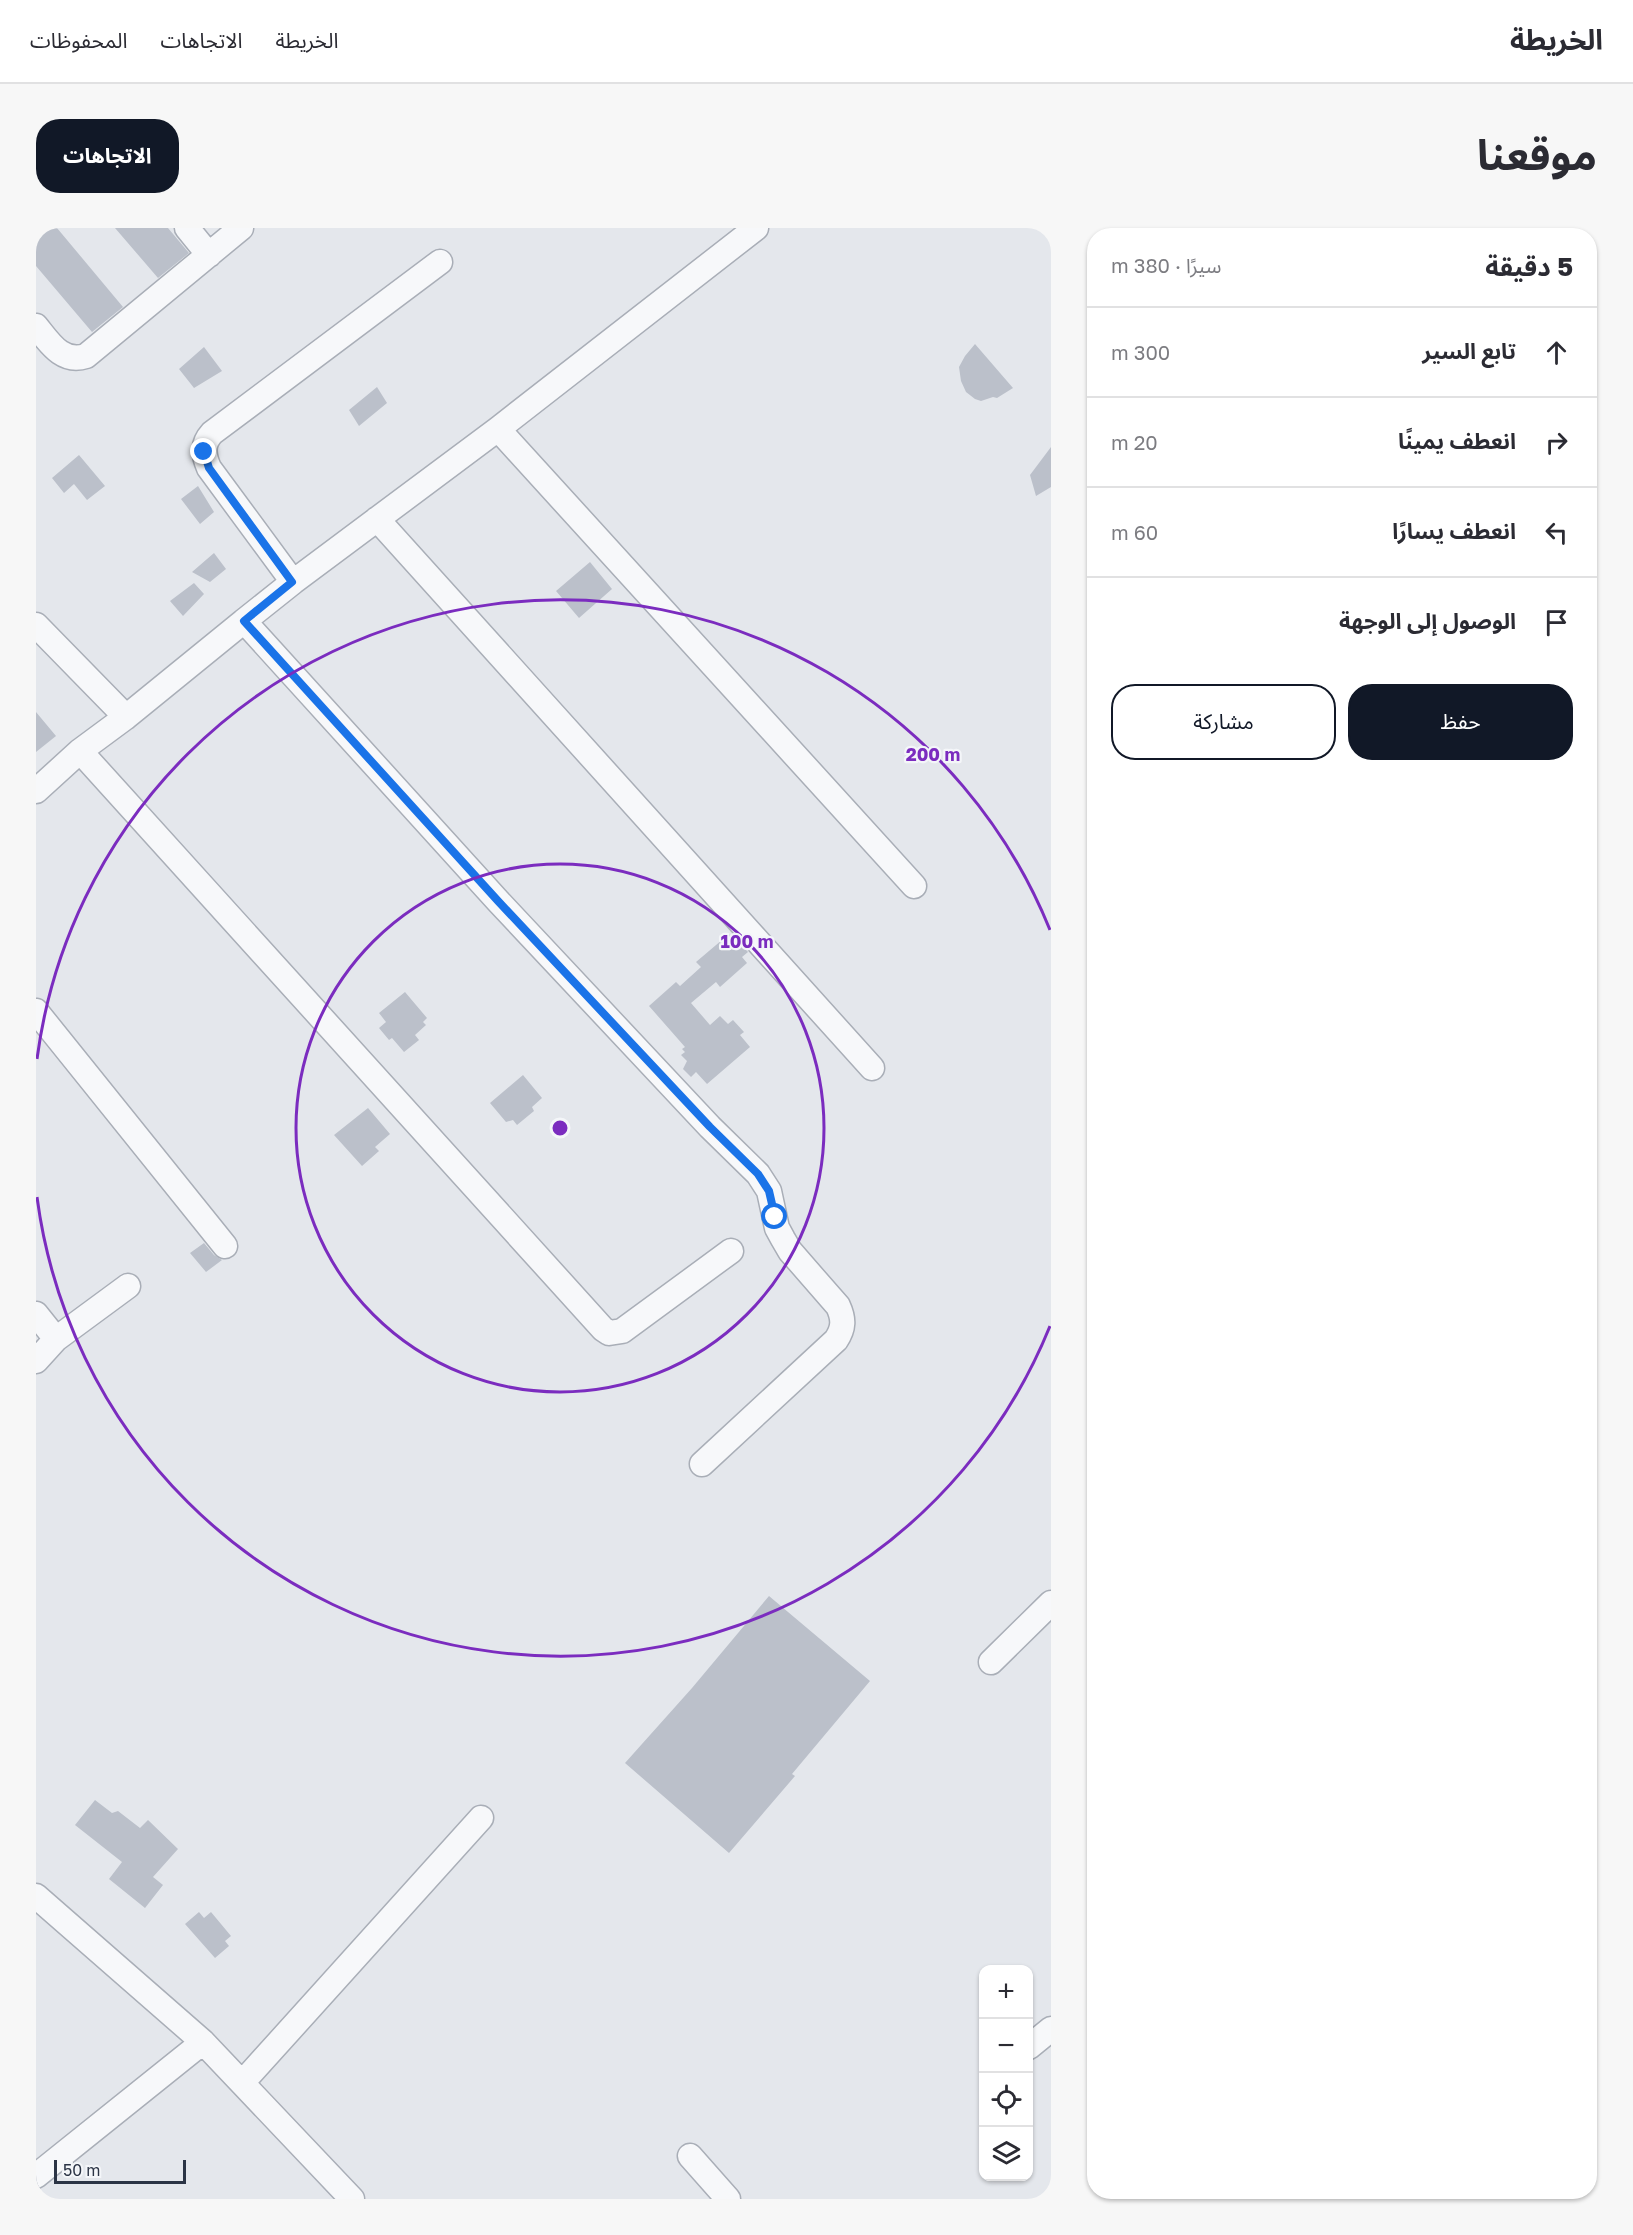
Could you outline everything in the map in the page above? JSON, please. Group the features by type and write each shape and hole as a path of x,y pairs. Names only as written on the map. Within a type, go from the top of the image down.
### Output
{"street":[{"path":"187,228 209,255"},
{"path":"36,326 61,354 74,358 86,356 241,228"},
{"path":"36,791 80,751 126,717 292,582 498,429 756,228"},
{"path":"292,582 209,468 204,452 206,439 440,262"},
{"path":"498,429 914,886"},
{"path":"376,519 872,1068"},
{"path":"244,621 498,901 710,1127 758,1174 769,1191 777,1228 790,1251 838,1306 843,1316 843,1324 836,1340 702,1464"},
{"path":"36,625 126,717"},
{"path":"80,751 603,1329 609,1333 622,1331 731,1251"},
{"path":"36,1011 225,1246"},
{"path":"36,1360 56,1339 128,1286"},
{"path":"36,1314 56,1339"},
{"path":"991,1662 1051,1603"},
{"path":"242,2083 481,1818"},
{"path":"36,1896 203,2042 352,2199"},
{"path":"1033,2044 1051,2029"},
{"path":"36,2176 203,2042"},
{"path":"690,2156 728,2199"}],"building":[{"path":"36,228 57,228 123,307 92,332 36,266"},
{"path":"115,228 168,228 189,253 158,278"},
{"path":"975,344 1013,388 997,398 981,401 975,399 966,392 961,381 959,367"},
{"path":"204,347 222,371 194,388 179,369"},
{"path":"377,387 387,403 359,426 349,410"},
{"path":"1051,447 1051,487 1036,496 1030,475"},
{"path":"79,455 105,486 87,500 74,484 64,493 52,478"},
{"path":"198,486 214,512 200,524 181,499"},
{"path":"214,553 226,569 210,582 192,572"},
{"path":"590,562 612,589 579,618 556,591"},
{"path":"194,583 204,594 183,616 170,601"},
{"path":"36,712 56,736 36,752"},
{"path":"729,934 734,936 748,952 742,957 747,963 720,987 716,982 691,1003 710,1025 720,1016 728,1024 733,1020 744,1032 740,1035 750,1047 707,1084 696,1072 691,1077 683,1069 687,1061 681,1055 685,1052 682,1049 685,1047 649,1006 676,982 680,986 701,967 696,962"},
{"path":"405,992 427,1018 423,1022 426,1025 415,1035 419,1040 404,1052 379,1028 386,1022 379,1013"},
{"path":"523,1075 542,1098 532,1107 534,1111 517,1125 513,1120 506,1122 490,1103"},
{"path":"368,1108 390,1134 375,1147 379,1151 362,1166 334,1135"},
{"path":"204,1243 214,1255 222,1260 206,1272 190,1253"},
{"path":"769,1596 870,1681 792,1774 795,1776 729,1853 625,1763"},
{"path":"95,1800 112,1813 118,1811 140,1828 148,1820 178,1849 153,1877 163,1885 145,1908 109,1879 122,1862 75,1825"},
{"path":"199,1912 204,1918 211,1912 231,1936 225,1941 229,1946 215,1958 185,1924"}],"route":[{"path":"204,452 209,468 292,582 244,621 498,901 710,1127 758,1174 769,1191 775,1217"}]}
